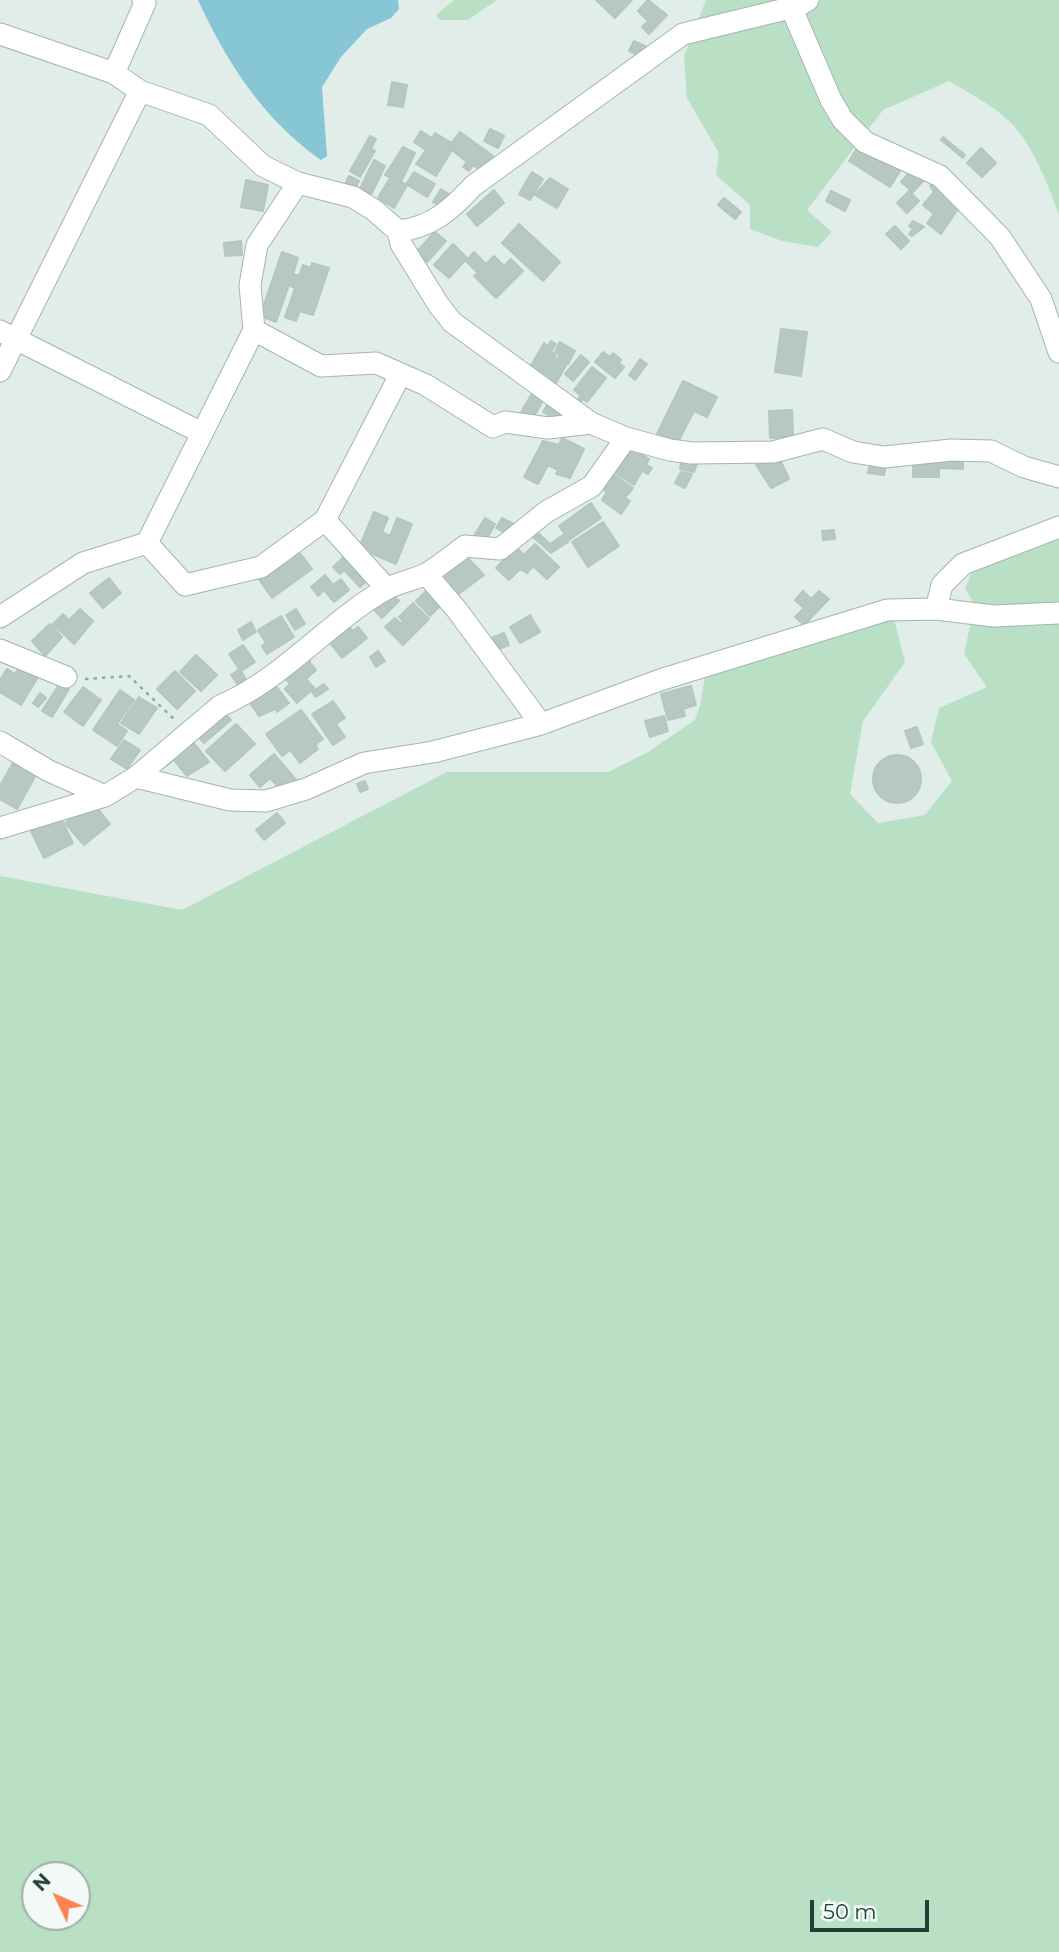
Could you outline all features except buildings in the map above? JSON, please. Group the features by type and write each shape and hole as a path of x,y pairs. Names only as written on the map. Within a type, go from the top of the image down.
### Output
{"street":[{"path":"114,73 145,3 143,0"},
{"path":"398,231 412,230 448,213 473,186 683,34 799,4 825,88 843,120 865,142 940,176 1000,237 1041,299 1059,352"},
{"path":"0,34 114,73 140,91 209,115 263,166 298,183 353,197 374,210 398,231 407,254 452,322 591,423 626,438 692,453 773,452 823,439 853,452 884,457 952,450 991,451 1024,467 1059,477"},
{"path":"0,371 8,335 140,91"},
{"path":"0,617 83,563 146,543 254,330 250,285 257,246 298,183"},
{"path":"254,330 321,366 376,363 426,385 493,427 505,422 548,428 591,423"},
{"path":"8,335 202,433"},
{"path":"146,543 185,585 261,566 325,520 400,375"},
{"path":"0,828 106,796 136,777 220,706 236,699 272,674 387,589 426,574 465,546 500,549 546,512 592,486 626,438"},
{"path":"325,520 387,589"},
{"path":"936,608 942,585 963,564 1059,527"},
{"path":"426,574 457,610 541,724"},
{"path":"136,777 230,800 267,801 306,789 363,763 433,752 541,724 660,680 887,610 936,608 994,616 1059,613"},
{"path":"0,650 66,677"},
{"path":"0,742 49,771 106,796"}],"path":[{"path":"66,677 90,680 130,676 188,733"}],"green space":[{"path":"454,0 497,0 468,20 440,20 436,15"},
{"path":"706,0 1059,0 1059,214 1045,179 1021,134 1006,118 949,81 883,110 807,210 832,232 818,247 782,241 750,229 750,205 716,175 719,153 687,98 684,56"},
{"path":"1059,537 1059,603 1006,608 973,602 965,588 972,572"},
{"path":"894,618 905,662 863,721 850,794 878,823 925,815 952,781 931,742 939,708 987,687 964,654 971,622 1059,622 1059,1952 0,1952 0,876 182,910 447,772 608,772 648,752 695,720 705,674"}],"water":[{"path":"198,0 398,0 399,9 391,18 367,29 341,57 322,87 327,156 321,160 300,144 264,108 234,68"}]}
